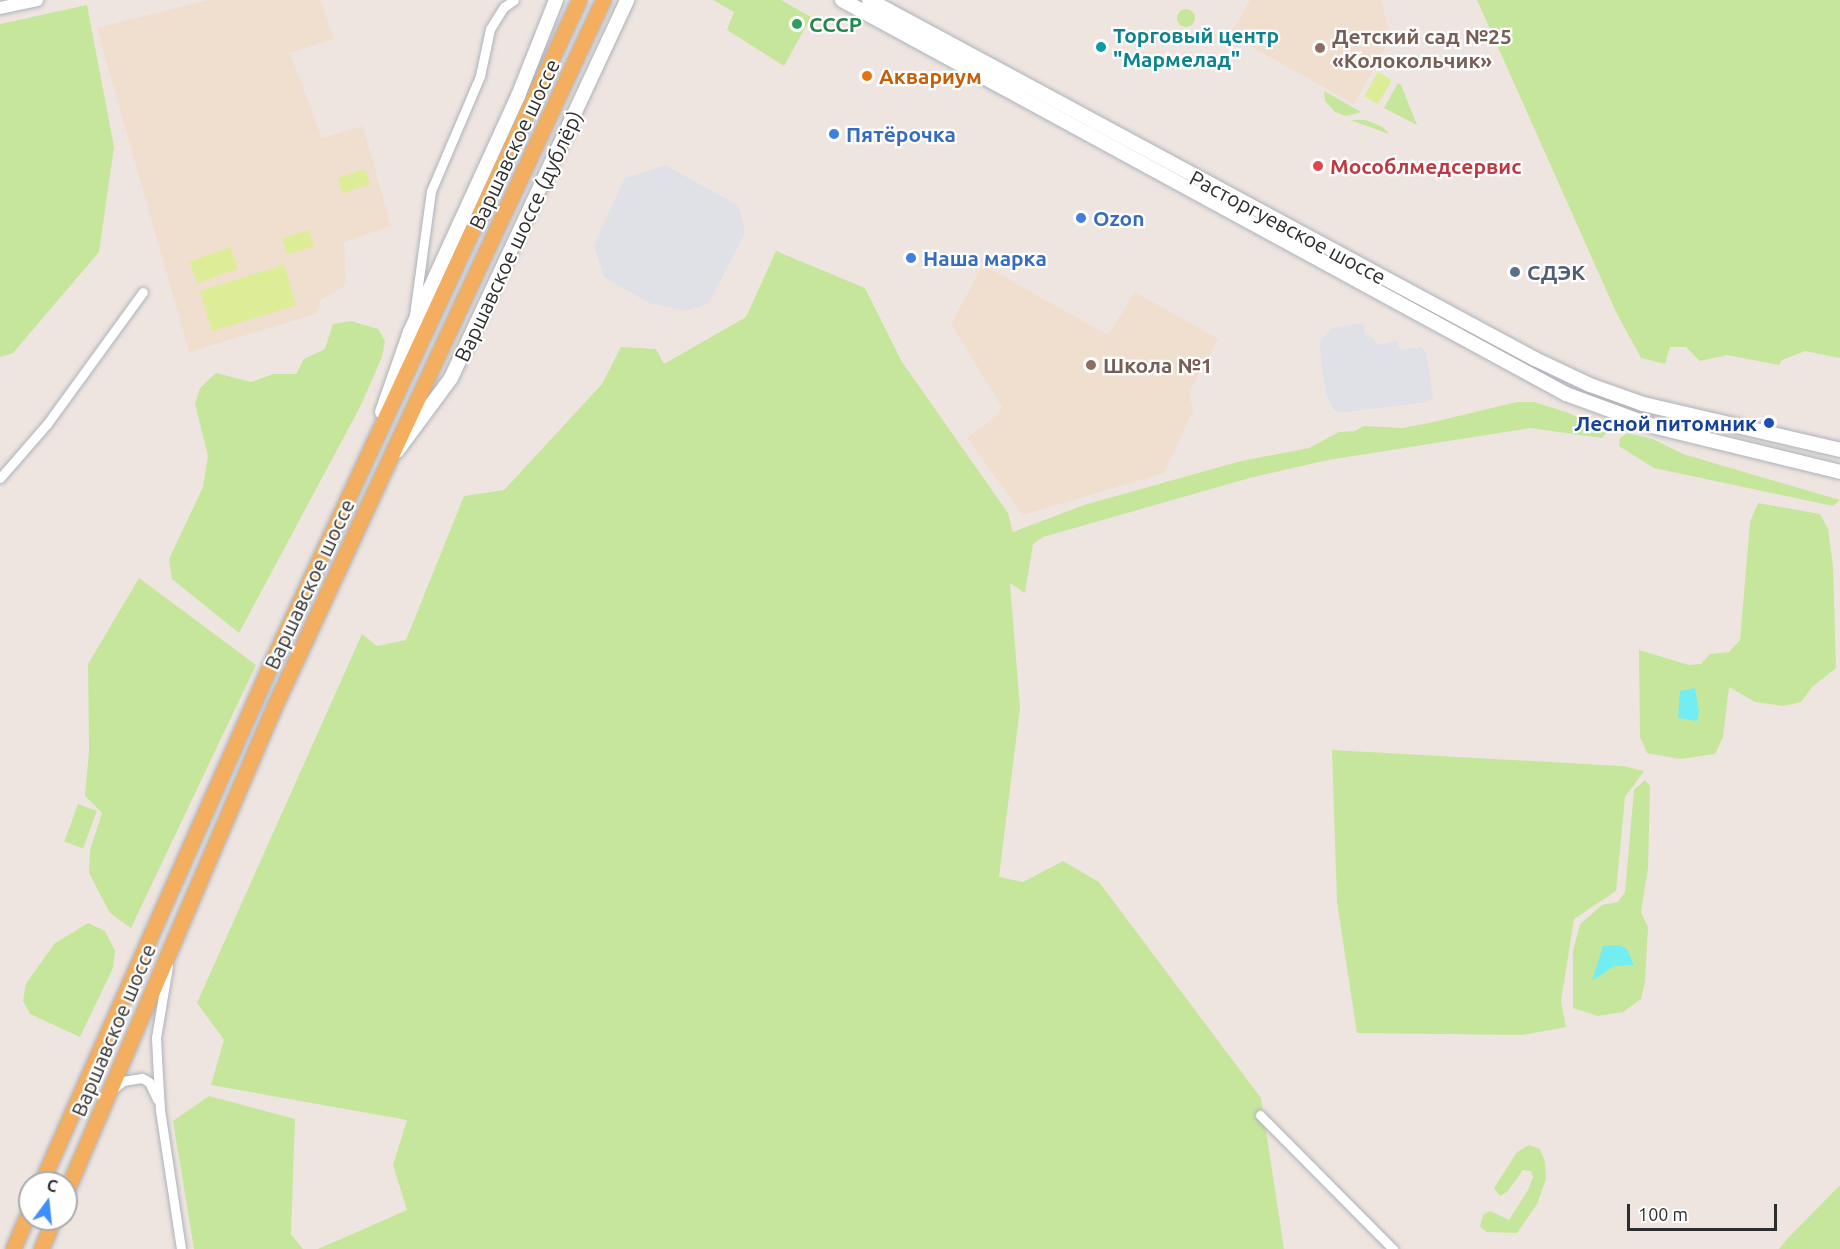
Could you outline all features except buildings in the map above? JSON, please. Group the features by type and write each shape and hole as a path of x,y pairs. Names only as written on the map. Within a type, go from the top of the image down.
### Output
{"main road":[{"path":"369,452 410,332 518,96 556,0"},
{"name":"Варшавское шоссе (дублёр)","path":"390,461 451,378 627,0"},
{"name":"Расторгуевское шоссе","path":"842,0 1516,369 1595,408 1637,422 1840,472"},
{"name":"Расторгуевское шоссе","path":"869,0 1535,359 1623,399 1840,450"},
{"name":"Варшавское шоссе","path":"46,1171 124,988 578,2"},
{"name":"Варшавское шоссе","path":"75,1171 274,707 600,7"},
{"path":"13,1249 21,1231"},
{"path":"41,1249 49,1231"}],"street":[{"path":"0,8 37,0"},
{"path":"410,332 431,191 480,76 490,28 504,7 514,0"},
{"path":"0,478 47,424 143,292"},
{"path":"171,947 156,1038 160,1110 181,1249"},
{"path":"109,1092 123,1081 142,1078 149,1082 160,1110"},
{"path":"1260,1115 1393,1249"}],"shaded area":[{"path":"208,0 321,0 334,39 290,53 322,138 363,126 391,226 344,242 346,285 321,300 316,314 189,352 97,28"},
{"name":"Детский сад №25 «Колокольчик»","path":"1250,0 1381,0 1391,37 1354,104 1230,35"},
{"path":"665,165 739,206 745,233 708,304 685,311 649,303 604,277 594,245 625,178"},
{"name":"Школа №1","path":"983,265 1108,335 1135,292 1218,339 1189,392 1193,411 1164,473 1023,515 967,438 997,415 1002,407 951,324"},
{"path":"1363,323 1365,335 1370,335 1377,345 1397,340 1400,350 1421,347 1426,352 1433,397 1428,402 1340,413 1334,410 1326,395 1319,342 1332,328"}],"green space":[{"path":"713,0 781,0 811,17 784,66 727,30 734,12"},
{"path":"1477,0 1840,0 1840,358 1805,351 1782,360 1779,365 1727,355 1700,361 1686,347 1670,347 1665,364 1641,358 1616,312"},
{"path":"87,5 114,147 99,252 13,353 0,357 0,24"},
{"path":"1182,9 1190,9 1195,14 1193,25 1182,27 1177,22 1177,14"},
{"path":"1378,72 1392,80 1378,104 1364,96"},
{"path":"1398,83 1401,85 1417,125 1384,108"},
{"path":"1324,91 1361,112 1346,116 1335,112 1325,101"},
{"path":"1350,120 1366,120 1383,127 1389,134"},
{"path":"365,169 370,184 342,193 337,178"},
{"path":"309,230 314,246 287,254 282,238"},
{"path":"230,247 238,269 197,283 190,262"},
{"path":"776,251 865,288 902,362 1008,513 1013,532 1084,505 1241,461 1309,448 1339,432 1355,431 1364,426 1402,428 1517,402 1534,402 1566,412 1608,431 1602,438 1530,428 1328,460 1253,477 1043,537 1033,544 1025,593 1010,583 1020,708 999,877 1023,882 1063,861 1099,882 1261,1098 1284,1249 318,1249 407,1210 393,1165 407,1120 211,1085 224,1040 197,1003 362,634 377,646 406,640 464,496 504,490 602,384 621,347 656,349 664,364 746,317"},
{"path":"284,265 296,305 212,331 200,291"},
{"path":"351,321 378,329 385,341 382,357 360,407 239,633 172,579 169,559 203,487 208,456 195,404 200,388 216,373 251,382 273,374 296,374 304,359 325,349 333,324"},
{"path":"1627,433 1653,439 1683,454 1840,500 1833,506 1654,468 1619,446 1620,438"},
{"path":"1758,503 1820,514 1828,529 1833,567 1836,668 1812,687 1801,702 1783,706 1755,702 1729,687 1723,737 1715,754 1680,759 1647,753 1640,737 1639,650 1689,665 1701,664 1710,654 1729,652 1740,640 1750,522"},
{"path":"139,578 256,665 131,928 110,913 89,873 90,850 102,813 85,796 89,751 88,664"},
{"path":"1332,750 1623,766 1644,771 1625,797 1616,891 1574,919 1561,1001 1566,1027 1522,1035 1357,1033 1337,902"},
{"path":"1645,780 1650,786 1648,868 1641,912 1648,927 1645,982 1641,999 1623,1012 1598,1016 1573,1008 1573,951 1580,924 1602,905 1618,902 1625,892 1634,790"},
{"path":"78,804 97,811 83,848 64,842"},
{"path":"88,923 105,931 115,951 113,968 80,1037 30,1014 23,1001 26,984 54,944"},
{"path":"209,1096 295,1119 291,1234 303,1249 194,1249 173,1121"},
{"path":"1529,1145 1540,1149 1545,1162 1546,1179 1537,1204 1517,1233 1487,1232 1480,1227 1483,1215 1490,1211 1509,1220 1528,1190 1533,1177 1531,1171 1523,1170 1507,1192 1500,1196 1494,1188 1517,1152"},
{"path":"1840,1185 1840,1249 1779,1249 1788,1238"}],"water":[{"path":"1695,688 1699,711 1697,721 1678,718 1680,691"},
{"path":"1619,945 1627,949 1634,965 1614,966 1592,981 1603,946"}],"place":[{"name":"СССР","path":"797,24"},
{"name":"Торговый центр \"Мармелад\"","path":"1101,47"},
{"name":"Детский сад №25 «Колокольчик»","path":"1320,48"},
{"name":"Аквариум","path":"867,76"},
{"name":"Пятёрочка","path":"834,134"},
{"name":"Мособлмедсервис","path":"1318,166"},
{"name":"Ozon","path":"1081,218"},
{"name":"Наша марка","path":"911,258"},
{"name":"СДЭК","path":"1515,272"},
{"name":"Школа №1","path":"1091,365"},
{"name":"Лесной питомник","path":"1769,423"}]}
